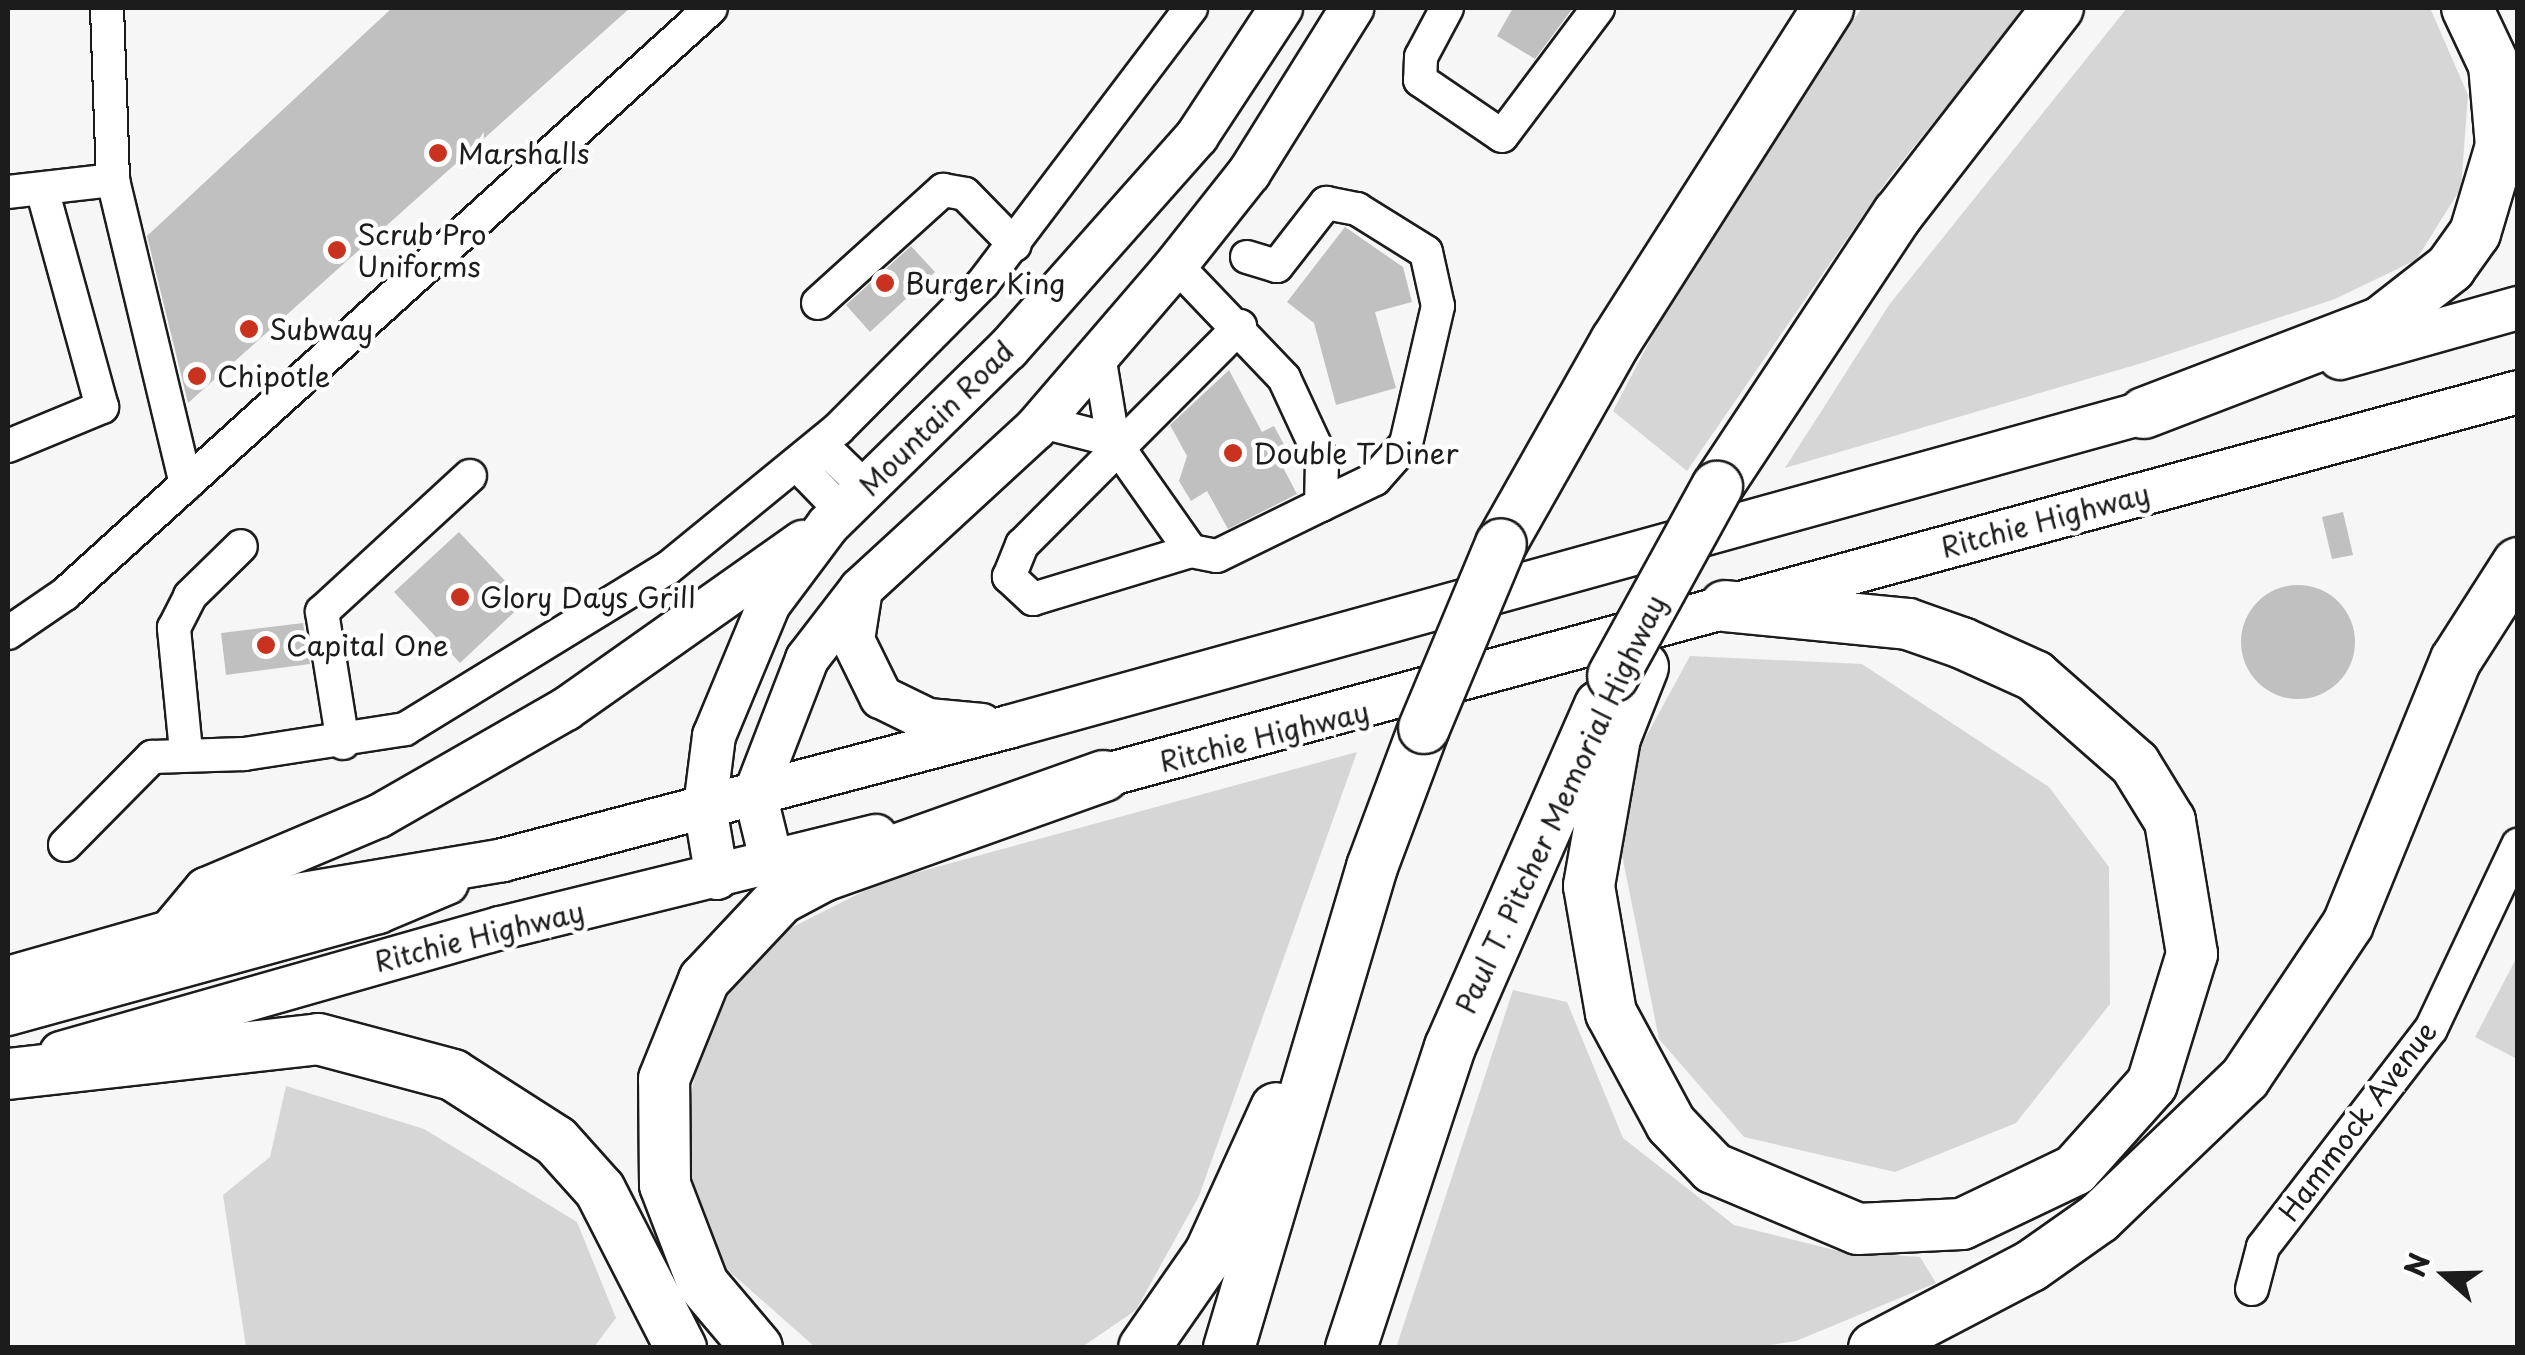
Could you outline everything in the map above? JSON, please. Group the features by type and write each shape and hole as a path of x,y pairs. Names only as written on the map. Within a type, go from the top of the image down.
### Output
{"highway":[{"path":"1144,1348 1210,1253 1372,867 1424,728 1501,544 1675,201 1798,8"},
{"path":"1501,544 1636,309 1828,8"},
{"name":"Paul T. Pitcher Memorial Highway","path":"1351,1348 1450,1046 1717,487 1898,214 2058,8"},
{"path":"1898,214 2088,8"},
{"path":"2144,413 2381,322 2450,268 2475,233 2502,146 2494,65 2468,8"},
{"path":"1874,1348 2031,1266 2098,1218 2245,1078 2348,924 2456,660 2518,563"},
{"path":"1628,672 1589,886 1611,1012 1671,1124 1713,1168 1858,1229 1962,1224 2075,1170 2152,1084 2192,954 2170,821 2135,764 2035,676 1962,642 1908,624 1725,606"},
{"path":"756,1348 702,1284 665,1185 664,1079 704,980 780,899 824,876 1104,776"},
{"path":"1229,1348 1372,867"},
{"path":"8,1072 318,1039 453,1074 556,1141 600,1190 681,1348"}],"main road":[{"name":"Mountain Road","path":"718,878 705,807 714,736 740,658 845,508 1008,350 1197,136 1282,8"},
{"path":"772,863 754,794 792,686 861,588 1042,422 1176,265 1210,222 1352,8"},
{"path":"8,978 304,894 503,860 1008,727 2518,308"},
{"name":"Ritchie Highway","path":"8,1072 483,932 718,878 1104,776 2518,392"},
{"path":"170,932 206,889 379,816 566,709 845,508"},
{"path":"861,588 853,640 880,697 928,720 1008,727"},
{"path":"8,1014 378,912 503,860"}],"street":[{"path":"107,8 113,180 186,484"},
{"path":"8,633 186,484 711,8"},
{"path":"65,845 152,757 186,751 343,743 405,729 597,615 808,455 1014,245 1191,8"},
{"path":"1448,8 1421,57 1420,80 1502,136 1598,8"},
{"path":"8,192 113,180"},
{"path":"8,446 102,407 42,189"},
{"path":"818,302 943,190 965,194 1014,245"},
{"path":"1210,222 1247,257 1276,266 1326,204 1357,209 1426,252 1438,306 1406,444 1374,479 1217,556 1191,551 1033,598 1015,592 1009,578 1022,545 1240,326"},
{"path":"1213,296 1247,257"},
{"path":"1176,265 1213,296 1284,378 1322,460 1321,505"},
{"path":"1098,355 1118,446 1191,551"},
{"path":"1042,422 1118,446"},
{"path":"808,455 830,454 845,508"},
{"path":"343,743 322,612 470,476"},
{"path":"186,751 174,628 190,596 241,546"},
{"name":"Hammock Avenue","path":"2252,1289 2262,1247 2431,1029 2518,845"}],"shaded area":[{"path":"1862,8 2025,8 1888,179 1687,471 1613,411 1707,232"},
{"path":"2127,8 2430,8 2468,95 2461,188 2416,260 2335,299 2142,363 1785,468 1889,305"},
{"path":"1690,656 1862,664 2049,787 2109,867 2110,1004 2016,1123 1895,1172 1744,1137 1659,1039 1618,835 1642,744"},
{"path":"1357,752 1199,1196 1136,1310 1082,1347 815,1347 722,1265 693,1207 686,1121 704,1028 757,945 882,882"},
{"path":"2517,957 2518,1059 2475,1037"},
{"path":"1513,990 1567,1002 1623,1138 1734,1225 1839,1251 1920,1257 1936,1283 1796,1341 1758,1347 1396,1348"},
{"path":"286,1086 424,1129 577,1222 616,1318 594,1347 246,1347 223,1195 270,1157"}],"building":[{"path":"392,8 630,8 188,403 147,236"},
{"path":"1513,8 1573,8 1535,59 1497,36"},
{"path":"1345,227 1403,267 1412,302 1375,312 1396,388 1336,405 1314,323 1287,302"},
{"name":"Burger King","path":"911,246 935,272 870,332 846,305"},
{"name":"Double T Diner","path":"1229,370 1262,432 1274,426 1287,450 1277,456 1297,494 1228,529 1207,491 1191,501 1179,481 1187,456 1170,425"},
{"path":"2343,512 2353,555 2332,559 2322,517"},
{"name":"Glory Days Grill","path":"459,532 525,602 460,663 394,592"},
{"path":"2298,585 2330,594 2346,610 2355,642 2346,674 2330,690 2298,699 2266,690 2250,674 2241,642 2250,610 2266,594"},
{"name":"Capital One","path":"303,623 310,664 226,675 221,633"}],"place":[{"name":"Marshalls","path":"438,153"},
{"name":"Scrub Pro Uniforms","path":"337,250"},
{"name":"Burger King","path":"885,283"},
{"name":"Subway","path":"249,329"},
{"name":"Chipotle","path":"197,376"},
{"name":"Double T Diner","path":"1233,453"},
{"name":"Glory Days Grill","path":"460,597"},
{"name":"Capital One","path":"266,645"}]}
